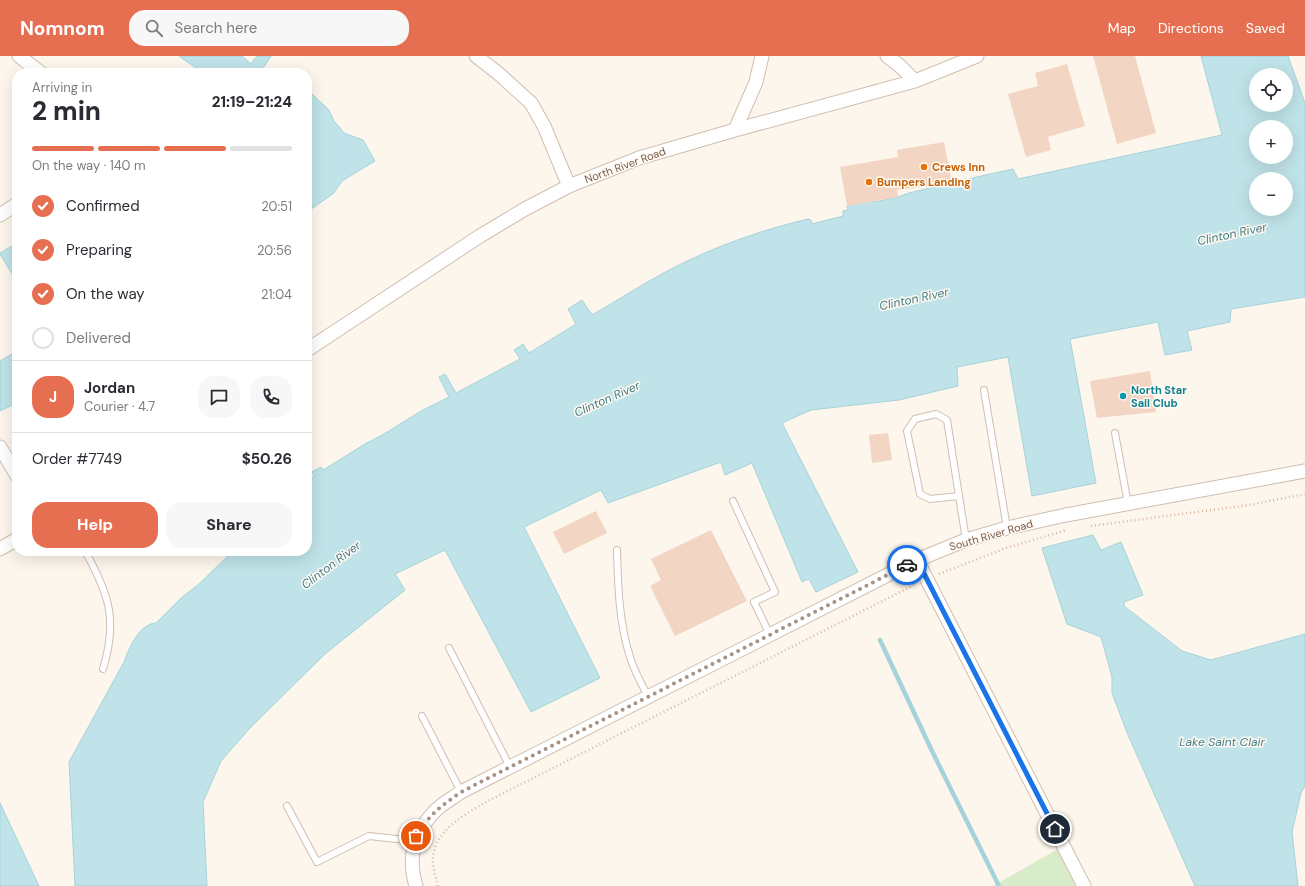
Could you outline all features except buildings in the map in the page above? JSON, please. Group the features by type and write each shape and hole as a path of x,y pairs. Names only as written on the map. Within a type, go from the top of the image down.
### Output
{"street":[{"path":"19,56 35,68"},
{"path":"476,56 499,74 531,104 544,126 569,186"},
{"path":"735,130 756,82 762,56"},
{"path":"887,56 900,66 915,82"},
{"name":"North River Road","path":"312,347 480,236 525,209 569,186 639,158 735,130 915,82 969,57"},
{"path":"0,215 12,207"},
{"path":"0,447 12,467"},
{"name":"South River Road","path":"416,886 412,865 415,841 422,826 436,810 461,792 917,560 966,540 1007,528 1305,471"},
{"path":"0,549 12,542"},
{"path":"917,560 1084,886"}],"lane":[{"path":"984,390 1007,528"},
{"path":"959,496 930,499 920,494 907,431 915,419 936,414 948,420 966,540"},
{"path":"1115,433 1128,504"},
{"path":"733,501 775,592 754,602 770,635"},
{"path":"617,550 618,589 621,618 630,658 648,697"},
{"path":"88,556 100,576 107,596 111,616 111,635 103,669"},
{"path":"449,648 510,767"},
{"path":"422,716 461,792"},
{"path":"287,806 317,862 368,836 415,841"}],"path":[{"path":"1084,527 1242,506 1305,494"},
{"path":"438,886 434,868 434,852 439,839 454,822 484,803 898,592 949,569 1006,548 1069,530"}],"green space":[{"path":"1058,849 1077,886 993,886"}],"water":[{"path":"179,56 242,56 251,64 257,56 271,56 263,68 196,68"},
{"name":"Clinton River","path":"1201,56 1288,56 1292,68 1249,68 1249,112 1293,112 1293,70 1305,103 1305,297 1231,309 1230,322 1187,331 1192,350 1165,355 1158,322 1070,339 1096,483 1032,496 1008,357 957,367 958,386 899,400 811,410 782,423 858,572 816,592 809,579 802,582 752,463 725,475 721,462 608,503 601,490 524,527 600,678 531,712 445,550 395,574 405,590 325,654 249,729 221,761 203,802 207,886 75,886 69,762 124,662 129,650 140,632 150,624 156,623 181,598 199,584 228,556 312,556 312,478 314,476 312,472 321,467 323,470 421,411 449,397 439,377 445,374 456,393 520,359 514,350 523,344 529,353 576,324 568,309 582,300 592,315 659,275 737,240 773,228 808,219 811,220 812,224 843,216 843,211 848,210 847,206 869,200 875,202 1013,169 1018,179 1222,135"},
{"path":"312,94 329,110 334,121 344,133 363,140 375,161 342,181 334,193 312,208"},
{"path":"12,246 12,274 0,254"},
{"path":"12,354 12,405 0,411 0,361"},
{"name":"Lake Saint Clair","path":"1093,535 1101,550 1121,542 1143,595 1124,602 1124,606 1182,651 1211,660 1305,634 1305,786 1301,793 1292,832 1298,886 1195,886 1128,735 1112,693 1112,677 1101,637 1067,624 1042,548"},
{"path":"0,803 39,886 0,886"}],"waterway":[{"path":"880,640 932,751 999,886"}],"way so far":[{"path":"416,836 422,826 436,810 461,792 907,565"}],"place":[{"name":"Crews Inn","path":"924,167"},
{"name":"Bumpers Landing","path":"869,182"},
{"name":"North Star Sail Club","path":"1123,396"}],"route":[{"path":"907,565 917,560 1055,829"}]}
